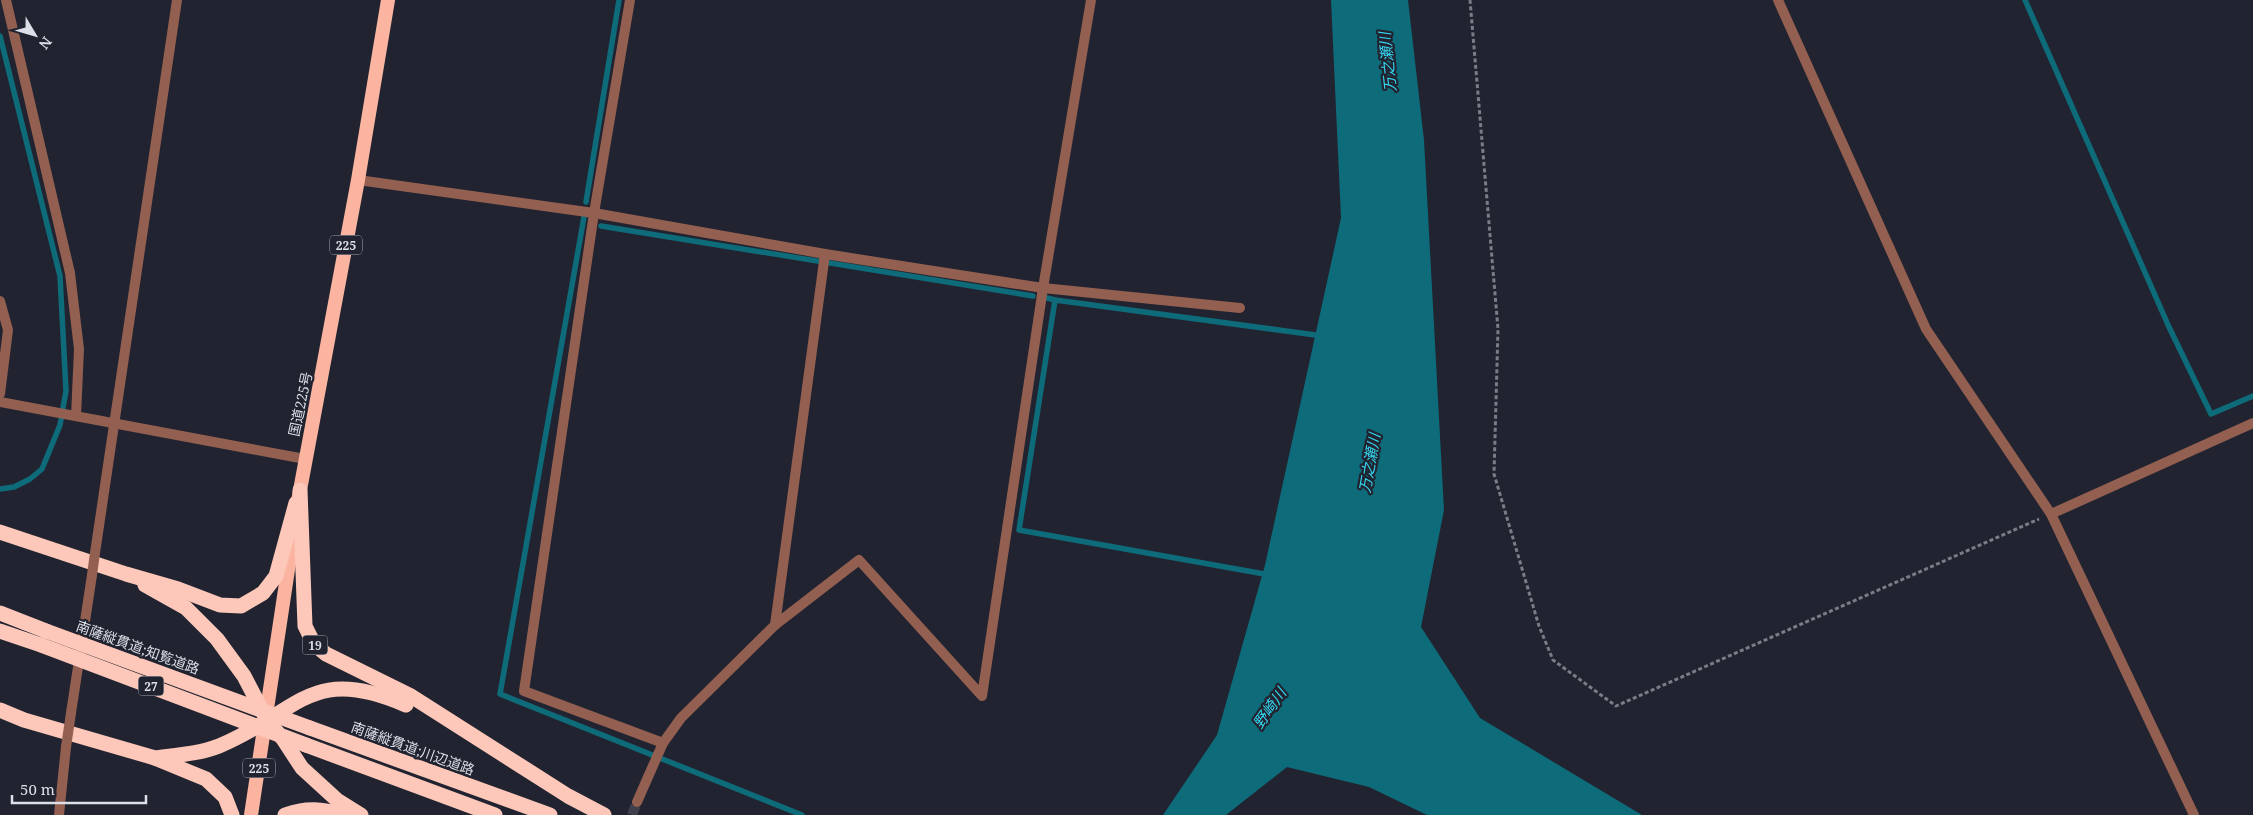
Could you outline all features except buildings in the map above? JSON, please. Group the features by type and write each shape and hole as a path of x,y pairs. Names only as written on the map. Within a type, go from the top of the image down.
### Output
{"highway":[{"name":"国道225号","path":"251,815 305,459 327,354 388,0"},
{"path":"0,532 126,574 178,588 220,605 241,606 263,593 276,576 300,490"},
{"name":"19","path":"300,490 305,626 314,644 326,654 351,668 410,696 568,796 604,815"},
{"path":"126,574 186,608 217,639 244,676 264,720 283,739 302,768 319,786 361,815"},
{"name":"27","path":"0,613 44,638 264,720"},
{"name":"27","path":"0,631 44,638"},
{"name":"19","path":"264,720 293,702 316,692 338,688 360,689 393,699 452,724"},
{"path":"0,710 24,720 155,758 206,779 225,797 232,815"},
{"path":"264,720 306,744 495,815"},
{"path":"155,758 195,754 220,746 264,720"},
{"name":"南薩縦貫道;川辺道路","path":"264,720 310,728 550,815"},
{"path":"285,815 301,809 320,809 344,815"}],"street":[{"path":"6,0 70,273 79,349 76,416"},
{"path":"59,815 66,747 94,553 177,0"},
{"path":"630,0 594,213 524,691 663,743"},
{"path":"637,802 663,743 681,718 775,625 860,560 982,696 1043,288 1091,0"},
{"path":"1778,0 1926,329 2051,514 2194,815"},
{"path":"358,180 594,213 825,259 1043,288 1240,308"},
{"path":"775,625 825,259"},
{"path":"0,301 8,330 0,394"},
{"path":"0,402 305,459"},
{"path":"2051,514 2253,423"}],"path":[{"path":"1470,0 1498,329 1494,474 1539,626 1553,660 1616,706 2051,514"}],"water":[{"path":"1331,0 1408,0 1424,140 1444,510 1421,627 1480,718 1642,815 1427,815 1369,787 1287,767 1226,815 1163,815 1217,735 1265,565 1341,218"}],"waterway":[{"path":"586,202 619,0"},
{"path":"2025,0 2169,327 2211,414 2253,396"},
{"path":"0,36 60,276 66,391 60,425 42,469 30,479 14,487 0,489"},
{"path":"584,217 500,694 802,815"},
{"path":"601,226 1033,296"},
{"path":"1047,298 1055,300 1019,530 1270,575"},
{"path":"1055,300 1323,336"}],"tunnel":[{"path":"632,815 637,802"}],"water label":[{"name":"万之瀬川","path":"1387,62"},
{"name":"万之瀬川","path":"1369,463"},
{"name":"野崎川","path":"1269,708"}]}
